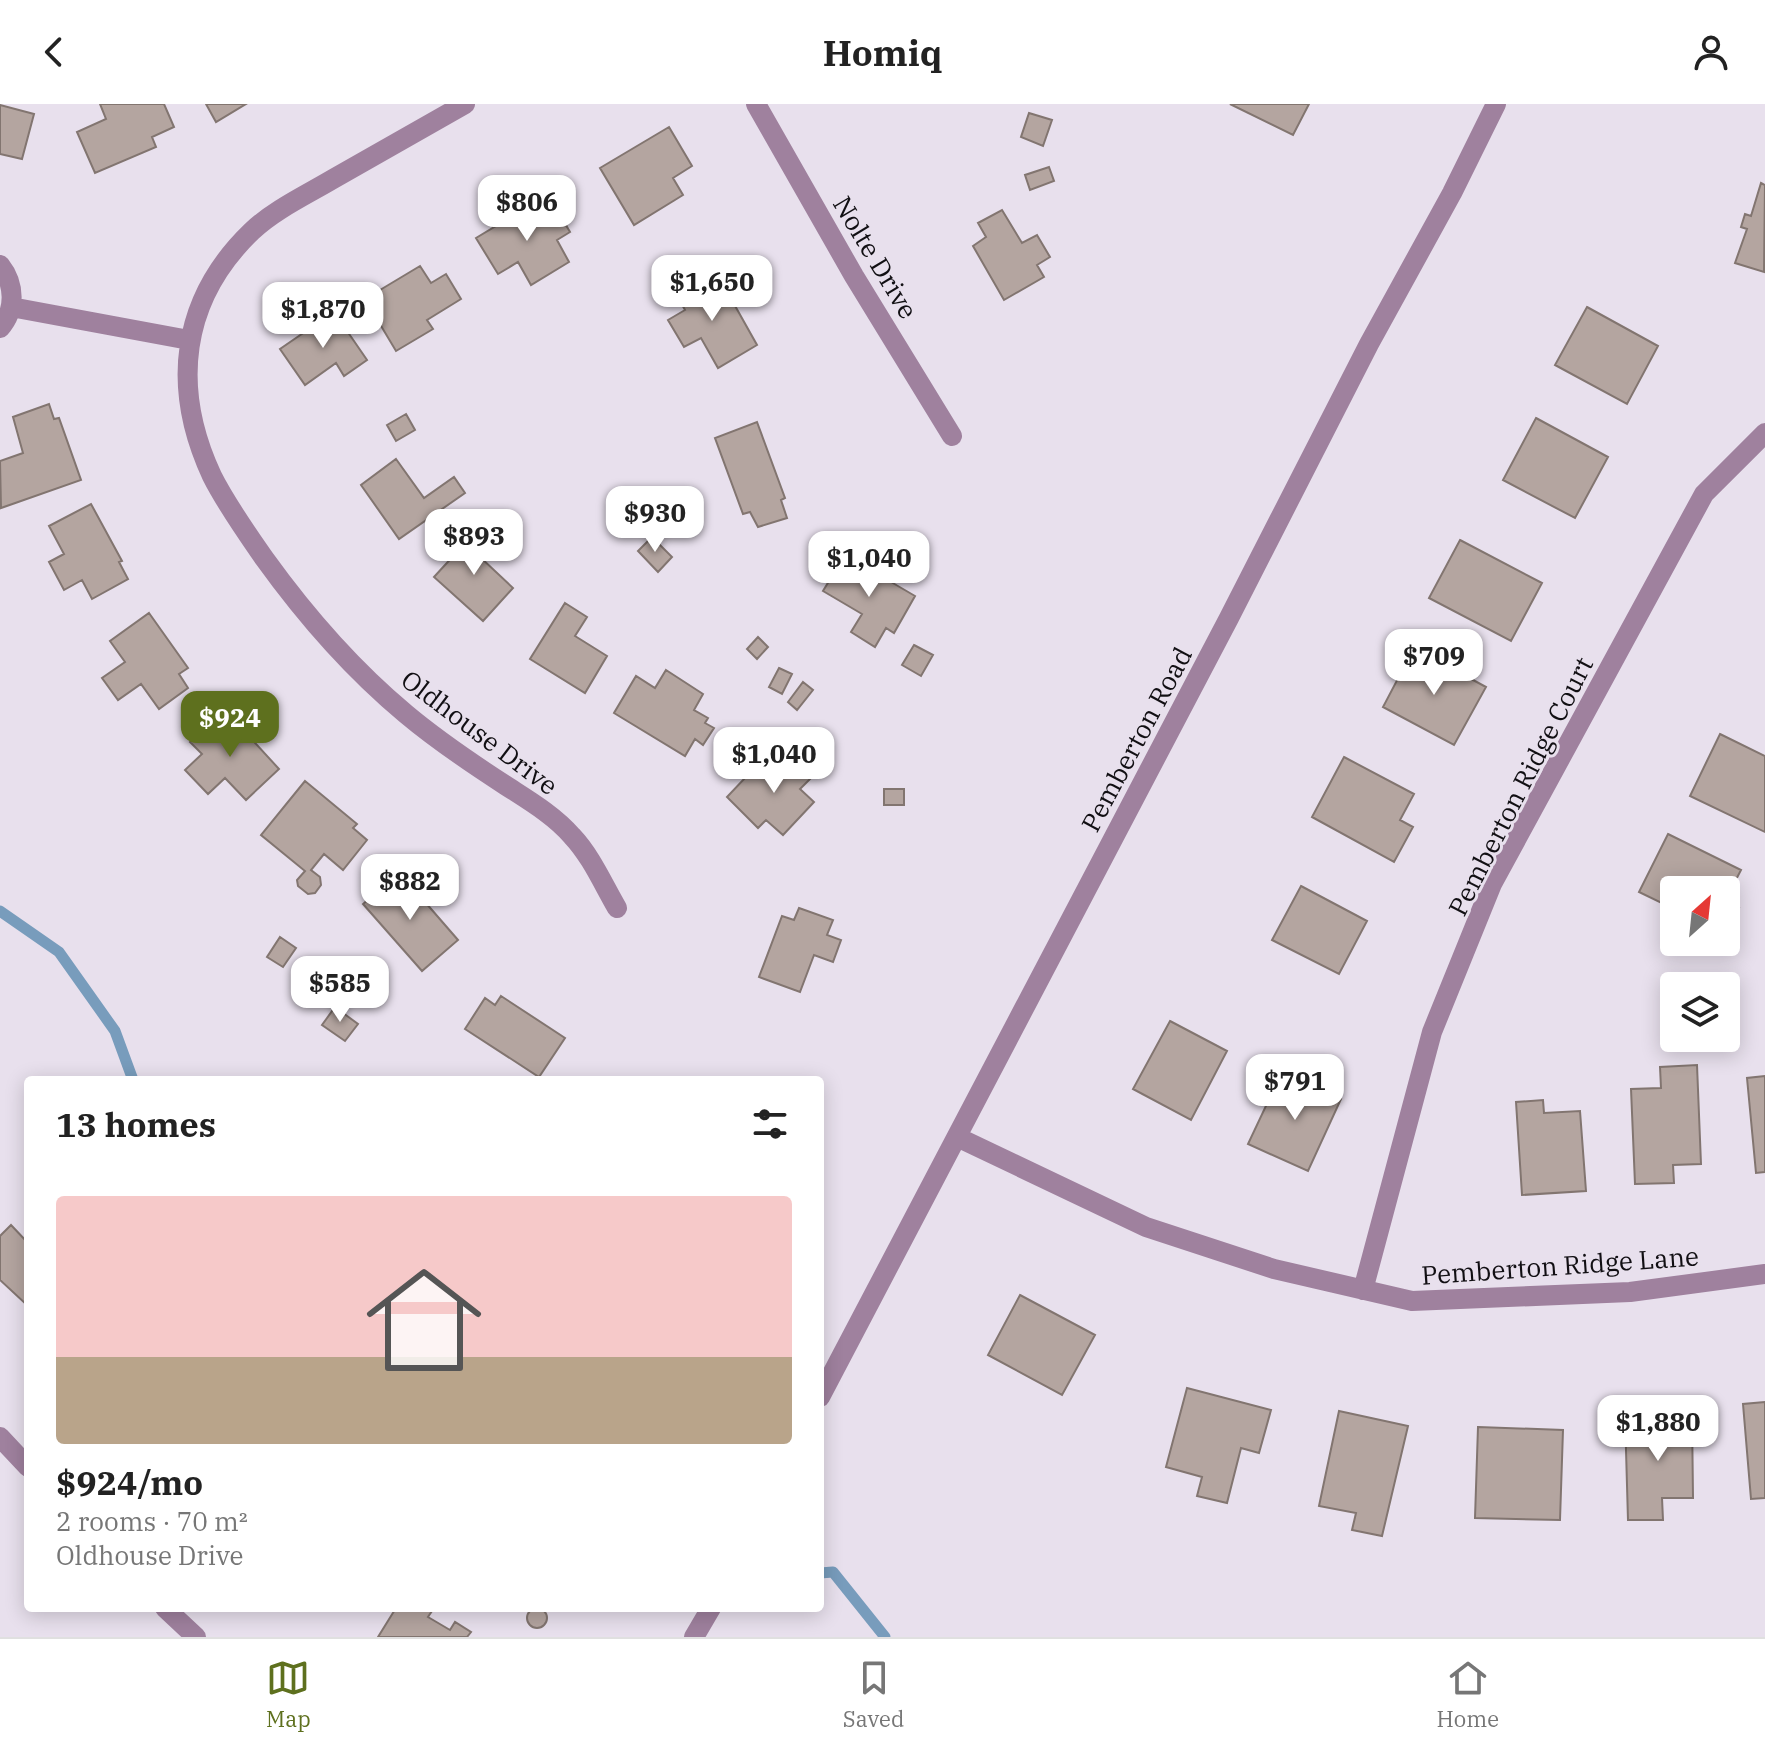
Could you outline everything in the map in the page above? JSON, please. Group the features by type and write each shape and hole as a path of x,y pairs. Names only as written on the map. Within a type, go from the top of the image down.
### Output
{"street":[{"name":"Oldhouse Drive","path":"465,104 298,199 253,230 221,267 204,296 189,340 187,378 196,433 213,477 246,532 286,588 346,658 406,714 571,833 584,849 617,908"},
{"name":"Nolte Drive","path":"756,104 854,276 952,436"},
{"name":"Pemberton Road","path":"824,1389 1496,104"},
{"path":"0,265 11,286 11,307 0,328"},
{"path":"11,307 189,340"},
{"name":"Pemberton Ridge Court","path":"1363,1290 1432,1032 1492,884 1704,494 1765,433"},
{"name":"Pemberton Ridge Lane","path":"957,1137 1146,1227 1274,1269 1412,1301 1630,1292 1765,1274"},
{"path":"0,1437 24,1463"},
{"path":"169,1612 196,1637"},
{"path":"694,1637 709,1612"}],"building":[{"path":"100,104 164,104 174,127 152,137 156,147 95,173 77,132 106,119"},
{"path":"206,104 246,104 216,122"},
{"path":"1230,104 1309,104 1293,135"},
{"path":"0,105 34,114 22,159 0,154"},
{"path":"1029,113 1052,120 1043,146 1021,137"},
{"path":"669,127 692,166 673,178 683,195 634,225 600,168"},
{"path":"1049,167 1054,181 1030,190 1025,175"},
{"path":"1761,183 1765,185 1764,272 1735,263 1747,229 1741,227 1745,214 1751,216"},
{"path":"534,203 540,214 554,205 570,232 557,240 569,262 531,285 518,262 498,274 476,238"},
{"path":"1002,210 1022,243 1037,235 1050,257 1037,265 1044,277 1004,300 973,246 986,237 978,223"},
{"path":"420,266 431,283 446,274 461,299 427,320 433,329 396,351 365,299"},
{"path":"704,278 713,295 725,288 757,345 718,368 701,338 684,347 668,320 685,310 676,294"},
{"path":"1587,307 1658,346 1627,404 1555,365"},
{"path":"334,312 367,360 344,376 336,363 305,385 280,349"},
{"path":"49,404 54,419 59,418 81,480 1,508 0,461 23,453 13,417"},
{"path":"406,414 415,430 396,441 387,425"},
{"path":"1536,418 1608,457 1575,518 1503,480"},
{"path":"757,422 785,498 781,500 787,518 758,527 750,512 743,514 715,438"},
{"path":"396,459 424,498 454,477 465,493 399,539 361,485"},
{"path":"91,504 122,561 119,562 128,579 92,599 82,580 64,590 49,562 64,554 49,526"},
{"path":"479,528 494,542 480,557 513,588 483,621 434,577"},
{"path":"652,537 672,557 658,572 638,551"},
{"path":"1460,540 1542,583 1511,641 1429,598"},
{"path":"845,555 915,596 894,633 886,628 875,647 851,632 862,614 823,591"},
{"path":"565,603 587,617 575,636 607,656 585,693 530,659"},
{"path":"149,613 188,668 179,674 188,688 159,709 141,684 118,700 102,678 125,662 110,641"},
{"path":"758,637 768,647 757,659 747,649"},
{"path":"914,645 933,655 921,676 902,665"},
{"path":"1414,648 1486,687 1454,745 1383,707"},
{"path":"779,668 792,674 782,694 769,687"},
{"path":"666,670 703,694 694,710 708,718 705,723 714,728 703,745 695,739 685,756 614,713 636,676 655,688"},
{"path":"803,682 813,690 797,710 788,702"},
{"path":"222,712 232,723 235,721 279,769 246,800 225,778 208,794 185,770 202,754 190,742"},
{"path":"1720,734 1765,756 1765,832 1690,796"},
{"path":"1344,757 1414,794 1400,820 1413,827 1394,862 1312,817"},
{"path":"794,758 813,776 800,789 814,802 783,835 766,820 758,828 727,797 763,759 779,773"},
{"path":"305,781 357,824 353,828 367,840 343,870 324,854 311,870 320,877 321,885 315,893 308,894 298,886 297,880 305,871 261,835"},
{"path":"884,789 904,789 904,805 884,805"},
{"path":"1668,834 1741,870 1738,876 1660,876 1660,902 1639,892"},
{"path":"399,872 458,940 422,971 363,904"},
{"path":"1301,886 1367,921 1339,974 1272,940"},
{"path":"799,908 833,920 827,935 841,940 833,962 814,955 800,992 759,977 782,916 794,920"},
{"path":"280,937 296,948 283,967 267,957"},
{"path":"501,996 565,1038 540,1076 465,1029 485,998 495,1005"},
{"path":"335,1007 358,1024 345,1041 322,1025"},
{"path":"1170,1021 1227,1051 1191,1120 1133,1089"},
{"path":"1697,1065 1701,1164 1673,1165 1674,1183 1635,1184 1631,1089 1661,1088 1660,1067"},
{"path":"1282,1072 1341,1099 1308,1171 1248,1144"},
{"path":"1765,1076 1765,1172 1756,1173 1747,1078"},
{"path":"1543,1100 1544,1113 1580,1111 1586,1191 1522,1195 1516,1102"},
{"path":"11,1225 24,1239 24,1302 0,1280 0,1236"},
{"path":"1020,1295 1095,1335 1062,1395 988,1355"},
{"path":"1187,1388 1271,1410 1259,1453 1241,1448 1227,1503 1197,1496 1202,1477 1166,1467"},
{"path":"1765,1402 1765,1498 1751,1499 1743,1404"},
{"path":"1339,1411 1408,1426 1382,1536 1352,1530 1356,1513 1319,1506"},
{"path":"1692,1414 1693,1498 1662,1498 1663,1520 1628,1520 1625,1415"},
{"path":"1478,1427 1563,1430 1560,1520 1475,1518"},
{"path":"394,1612 431,1612 428,1617 450,1630 455,1622 471,1632 467,1637 378,1637"},
{"path":"529,1612 546,1614 546,1622 541,1627 533,1627 528,1622"}],"waterway":[{"path":"0,911 59,952 115,1031 132,1076"},
{"path":"824,1573 833,1572 885,1637"}]}
